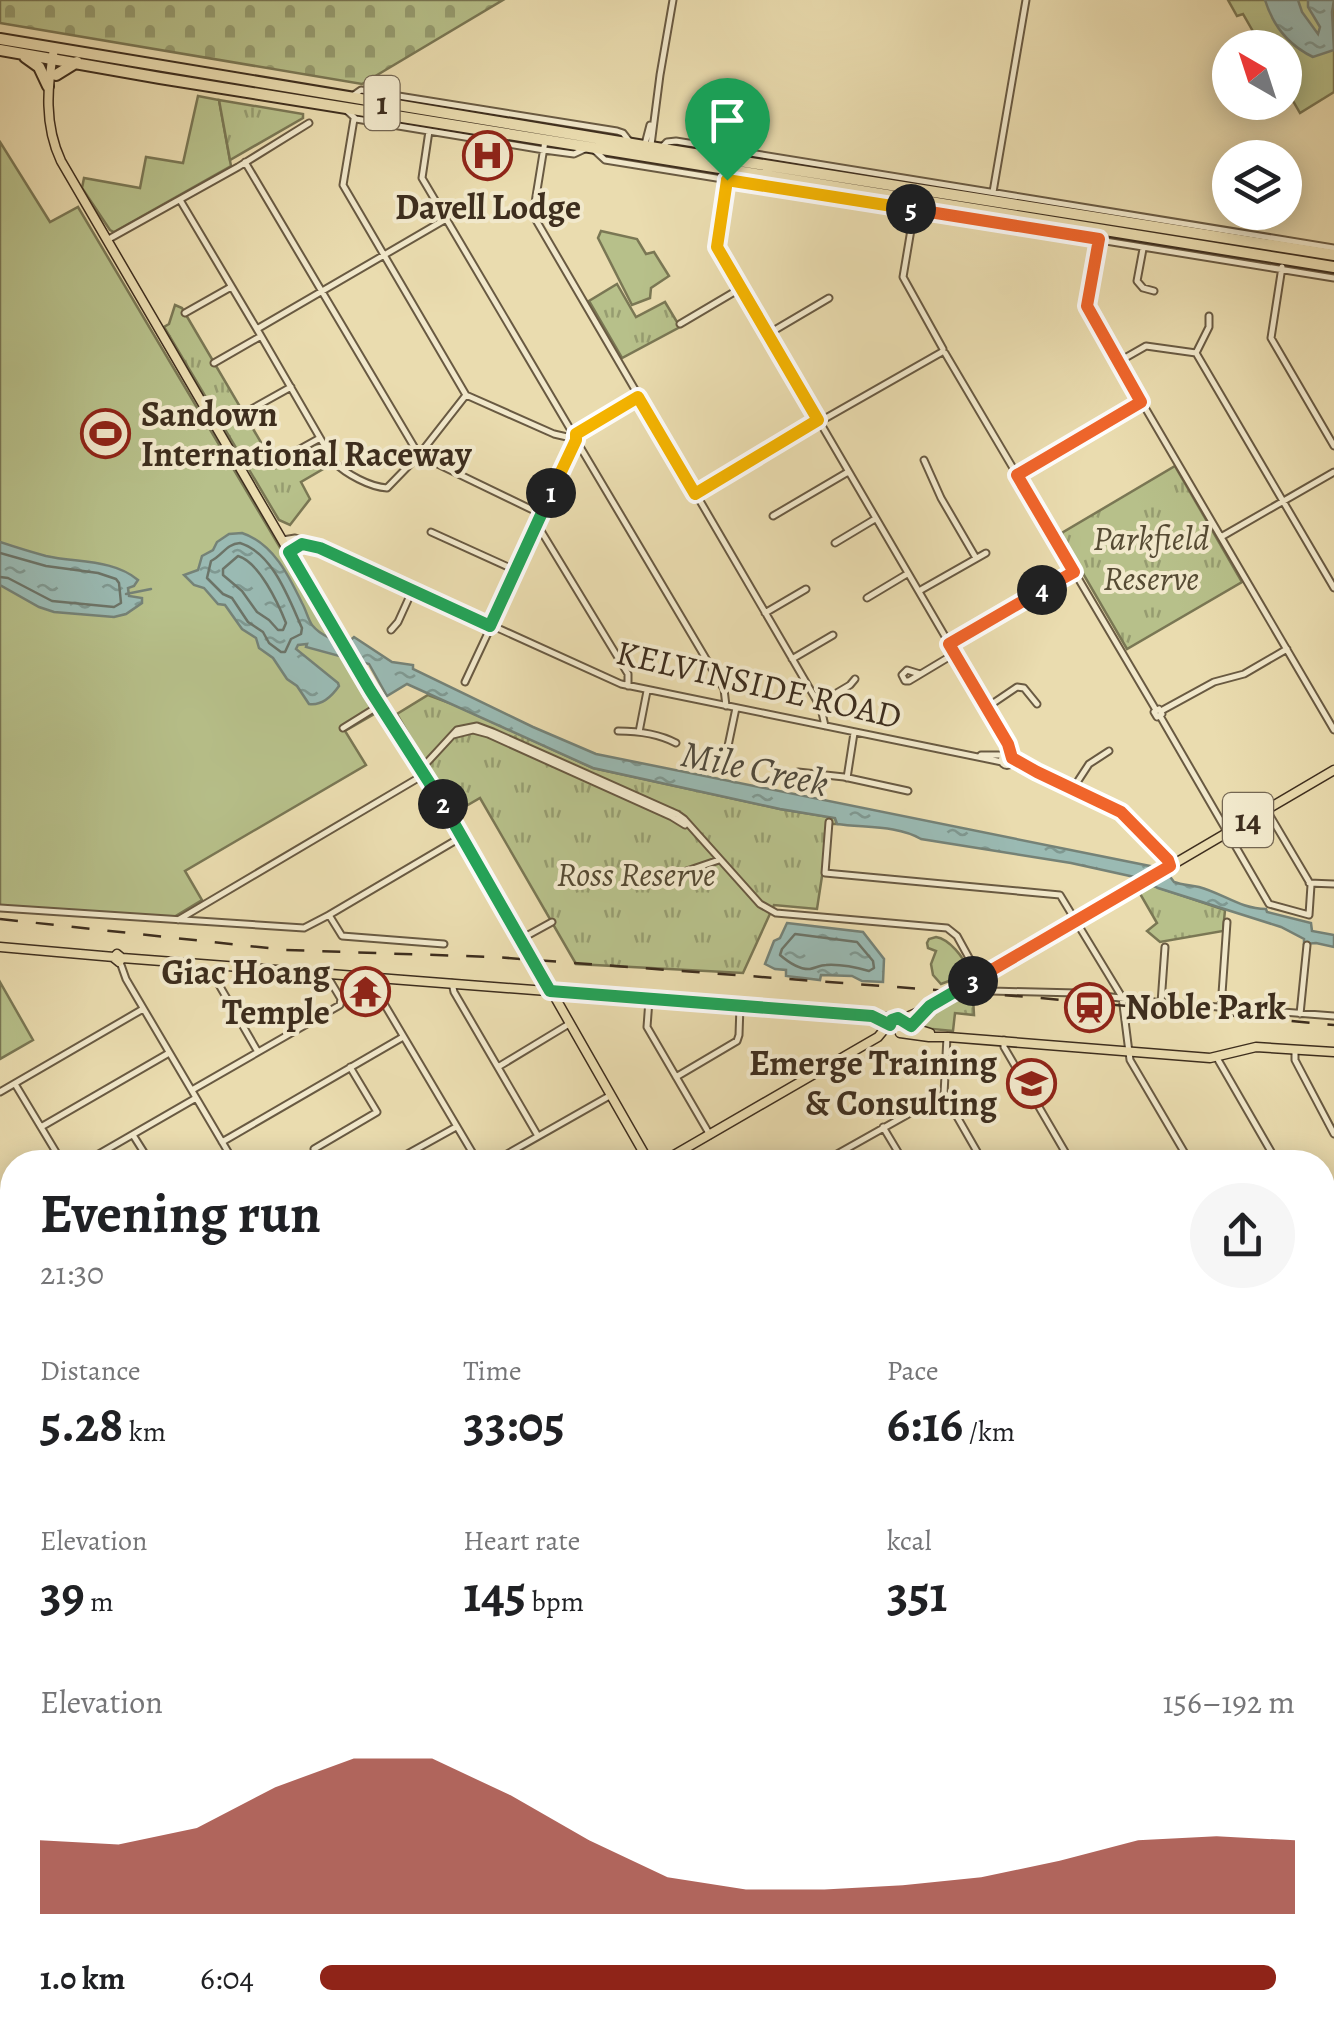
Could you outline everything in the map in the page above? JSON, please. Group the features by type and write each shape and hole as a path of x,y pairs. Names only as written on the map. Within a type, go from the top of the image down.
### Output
{"highway":[{"name":"1","path":"0,40 56,54 545,140 561,137 646,152 728,175 1099,230 1206,234 1334,251"},
{"name":"1","path":"0,50 56,54 77,62 160,78 347,103"},
{"path":"22,54 39,67 49,90"},
{"path":"56,75 77,62"},
{"name":"1","path":"561,137 590,147 850,178 1282,264 1334,267"},
{"path":"850,178 872,187 912,193 912,203"}],"main road":[{"path":"49,90 54,86 56,54"},
{"path":"56,54 49,90 50,122 58,154 341,641 463,836 642,1150"},
{"name":"14","path":"683,1150 878,1037 893,1022 927,1009 1334,770"},
{"path":"0,948 872,1016 948,1037"},
{"path":"924,1032 920,1022 927,1009"},
{"name":"14","path":"878,1037 899,1033 927,1009"},
{"path":"893,1022 892,1030 926,1037 1217,1058 1256,1048 1334,1052"}],"street":[{"path":"646,152 673,0"},
{"path":"993,192 1026,0"},
{"path":"573,437 554,434 466,395 343,185 354,118 347,103 361,90 617,131 646,152"},
{"path":"354,118 429,131 545,140 573,154 590,147"},
{"path":"107,240 308,123"},
{"path":"429,131 422,178 726,694 726,706"},
{"path":"545,140 534,215 823,712 825,726"},
{"path":"646,152 676,141 1334,251"},
{"path":"245,162 418,455 541,514"},
{"path":"728,175 717,244 986,708 1004,740 1007,758"},
{"path":"180,200 341,469 379,488 387,488 466,395"},
{"path":"912,203 903,277 943,351 1270,905 1309,918 1310,884 1266,809"},
{"path":"214,363 321,292 446,219"},
{"path":"1334,278 1282,264 1142,249 1099,230 1087,306 1334,730"},
{"path":"1142,249 1137,281 1142,288 1154,292"},
{"path":"1282,264 1271,338 1333,443"},
{"path":"186,313 232,286"},
{"path":"680,324 741,288"},
{"path":"768,334 829,298"},
{"path":"1196,353 1209,327 1209,316"},
{"path":"1118,362 1146,346 1196,353"},
{"path":"695,494 943,351"},
{"path":"1196,353 1334,588"},
{"path":"248,411 291,387"},
{"path":"465,682 538,526 573,437 638,397"},
{"path":"1017,475 1141,402"},
{"path":"275,462 320,438"},
{"path":"924,460 976,558"},
{"path":"773,516 848,472"},
{"path":"1220,537 1334,472"},
{"path":"834,542 876,518"},
{"path":"538,526 624,668 625,685"},
{"path":"431,532 517,572"},
{"name":"KELVINSIDE ROAD","path":"283,540 295,538 320,548 625,685 973,755 1007,758 1121,812 1168,860 1167,868"},
{"path":"289,552 302,544 320,548"},
{"path":"918,592 986,553"},
{"path":"949,644 1074,572"},
{"path":"866,598 908,574"},
{"path":"391,630 414,589"},
{"path":"765,613 806,589"},
{"path":"792,659 833,635"},
{"path":"1159,712 1214,682 1244,674 1287,649"},
{"path":"920,674 954,654"},
{"path":"818,704 855,679"},
{"path":"716,704 721,691 719,684"},
{"path":"986,708 1020,686 1037,704"},
{"path":"639,732 647,690"},
{"path":"813,723 818,704"},
{"path":"342,728 380,705"},
{"path":"724,765 736,708"},
{"path":"177,920 423,771 450,736 473,730 672,816 692,830 760,904 776,913 947,928 956,936 986,989 992,991 1067,992 1334,1016"},
{"path":"618,731 639,732 676,744"},
{"path":"847,778 854,732"},
{"path":"1073,788 1088,764 1109,751"},
{"path":"798,772 908,791"},
{"path":"828,822 825,873 1056,893 1062,897 1122,997 1130,1060 1181,1150"},
{"path":"0,908 304,928 463,836"},
{"path":"681,873 719,860"},
{"path":"1310,884 1334,884"},
{"path":"329,915 342,936 444,944"},
{"path":"521,940 552,922"},
{"path":"1221,1008 1227,922"},
{"path":"1300,1014 1307,945"},
{"path":"1161,1003 1165,947"},
{"path":"119,959 126,979 227,1150"},
{"path":"210,965 258,1052"},
{"path":"192,1090 340,1005 341,999 326,974"},
{"path":"373,980 470,1150"},
{"path":"452,984 538,1136"},
{"path":"650,999 647,1027 710,1135"},
{"path":"676,1077 737,1041 740,1006"},
{"path":"0,1092 143,1008"},
{"path":"498,1066 569,1024"},
{"path":"222,1142 403,1037"},
{"path":"948,1037 944,1094 976,1150"},
{"path":"1004,1040 1004,1047 1064,1150"},
{"path":"1295,1049 1295,1060 1334,1134"},
{"path":"42,1127 169,1053"},
{"path":"1217,1058 1270,1150"},
{"path":"314,1149 377,1112 350,1068"},
{"path":"15,1084 55,1150"},
{"path":"846,1150 944,1094"},
{"path":"514,1150 611,1095"},
{"path":"106,1150 196,1098"},
{"path":"414,1150 456,1127"},
{"path":"884,1128 897,1150"},
{"path":"133,1135 142,1150"}],"green space":[{"path":"0,0 503,0 362,84 0,23"},
{"path":"1228,0 1334,0 1334,92 1302,112 1302,30 1252,30 1243,14 1237,16"},
{"path":"198,96 219,100 231,166 114,232 110,230 82,188 84,178 140,188 146,157 183,163"},
{"path":"219,100 303,114 303,118 230,160"},
{"name":"Sandown International Raceway","path":"0,142 50,222 78,207 376,713 345,731 366,765 185,871 202,900 174,917 0,907"},
{"path":"601,231 637,239 646,254 654,252 669,276 651,288 650,298 632,305 598,238"},
{"path":"617,284 636,317 665,302 680,327 622,358 589,301"},
{"path":"175,305 182,308 276,468 315,445 330,465 301,482 310,499 290,525 279,520 164,327 169,324"},
{"name":"Parkfield Reserve","path":"1175,466 1242,582 1127,649 1060,534"},
{"name":"Ross Reserve","path":"428,695 593,768 835,818 837,824 830,824 817,909 774,905 743,973 576,964 480,798 454,813 397,714"},
{"path":"1151,885 1225,910 1223,931 1160,942 1147,931 1157,923 1139,892"},
{"path":"936,937 960,954 968,970 965,975 941,984 933,975 931,964 936,951 928,948 927,943"},
{"path":"0,982 33,1040 0,1059"},
{"path":"969,989 974,1015 955,1013 953,1031 924,1028 925,1015"}],"water":[{"path":"1265,0 1298,0 1318,34 1320,27 1308,0 1334,0 1334,50 1313,57 1302,51 1302,30 1280,30"},
{"path":"242,533 263,544 279,562 312,625 324,635 347,643 354,637 392,662 413,665 413,669 596,754 1155,867 1174,882 1311,923 1312,931 1334,935 1334,947 1304,944 1304,939 1281,927 1158,888 1139,878 921,839 891,829 837,824 835,818 593,768 407,684 387,696 369,664 306,647 307,644 296,649 339,686 326,699 309,704 225,605 218,604 204,588 184,575 198,570 202,556 213,550 217,542 229,534"},
{"path":"0,542 46,556 117,568 138,580 128,588 129,596 142,598 142,603 114,617 39,607 0,585"},
{"path":"787,923 863,932 884,959 883,982 862,981 852,976 821,975 820,980 786,976 786,970 765,964"}],"waterway":[{"name":"Mile Creek","path":"126,594 151,589"}],"railway":[{"path":"0,919 286,950 495,957 1029,997 1334,1025"}],"place":[{"name":"Davell Lodge","path":"488,155"},
{"name":"Sandown International Raceway","path":"106,434"},
{"name":"Giac Hoang Temple","path":"365,992"},
{"name":"Noble Park","path":"1090,1007"},
{"name":"Emerge Training & Consulting","path":"1032,1083"}],"route":[{"path":"727,180 1099,239 1087,306 1141,402 1017,475 1074,572 949,644 1008,744 1012,758 1114,807 1170,866 930,1006 911,1026 898,1018 890,1025 872,1016 550,991 463,836 370,690 289,552 302,544 320,548 490,626 576,434 638,397 695,494 818,420 717,247 727,180"}]}
